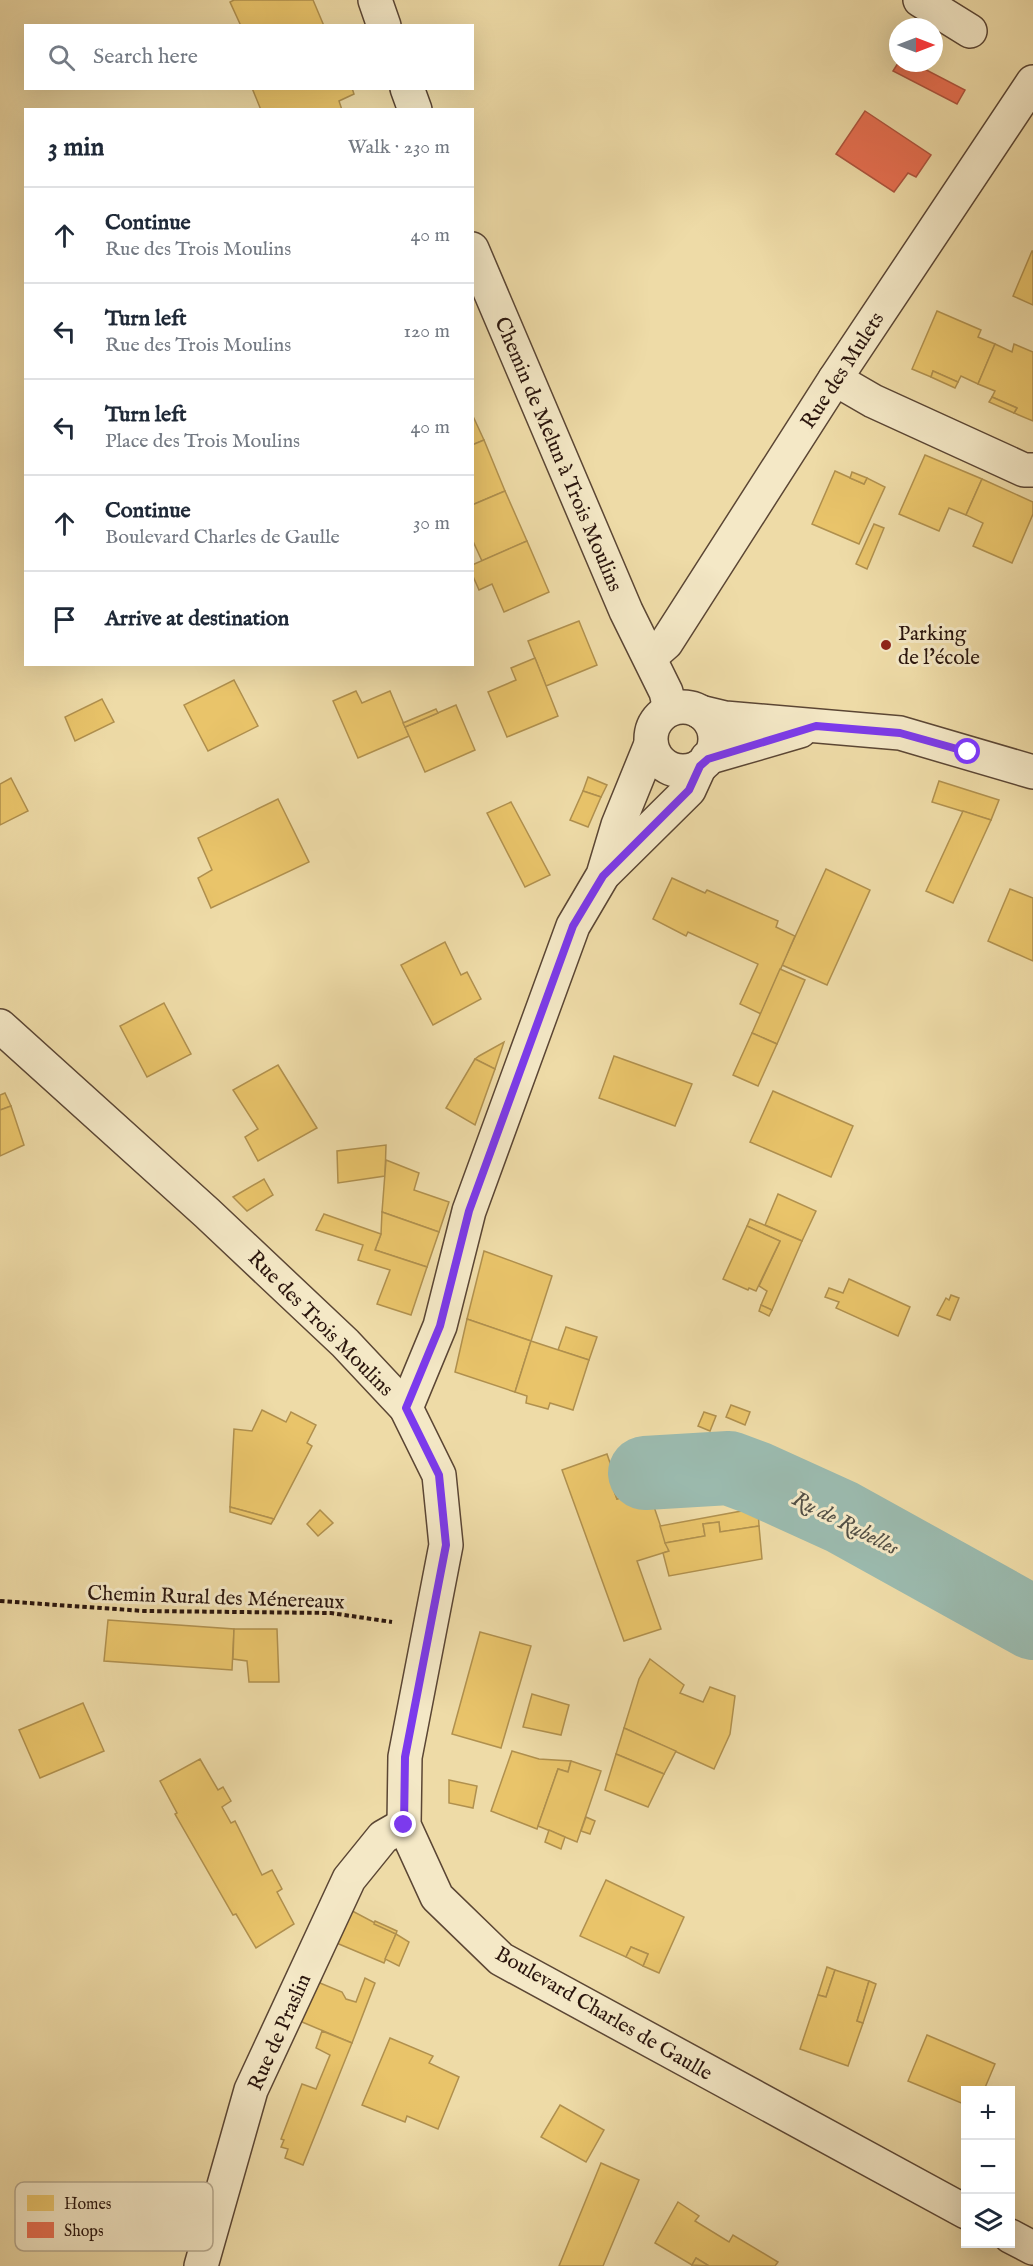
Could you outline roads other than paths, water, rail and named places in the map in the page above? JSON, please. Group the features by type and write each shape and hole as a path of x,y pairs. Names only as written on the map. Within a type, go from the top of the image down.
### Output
{"street":[{"path":"375,0 383,24"},
{"path":"920,0 970,31"},
{"name":"Rue des Mulets","path":"650,657 666,643 835,380 1033,82"},
{"path":"408,90 414,108"},
{"name":"Chemin de Melun à Trois Moulins","path":"474,254 626,611 666,692 685,711"},
{"path":"835,380 873,401 1024,470 1033,470"},
{"path":"816,726 680,771 669,768 661,762 651,744 654,723 685,711 725,718 900,733 1033,772"},
{"path":"685,711 713,729 713,749 704,762"},
{"name":"Rue des Trois Moulins","path":"603,876 618,825 651,744"},
{"name":"Rue des Trois Moulins","path":"0,1026 207,1212 345,1343 406,1408 440,1326 469,1211 573,926 603,876 689,790 704,762"},
{"name":"Boulevard Charles de Gaulle","path":"406,1408 439,1475 446,1545 405,1757 404,1825 437,1897 501,1959 961,2209"},
{"name":"Rue de Praslin","path":"213,2225 256,2080 349,1879 383,1837 404,1825"},
{"path":"1015,2238 1033,2248"},
{"name":"Rue de Praslin","path":"201,2266 205,2251"}],"waterway":[{"name":"Ru de Rubelles","path":"645,1473 729,1468 756,1478 842,1517 1033,1623"}],"place":[{"name":"Parking de l'école","path":"886,645"}]}
